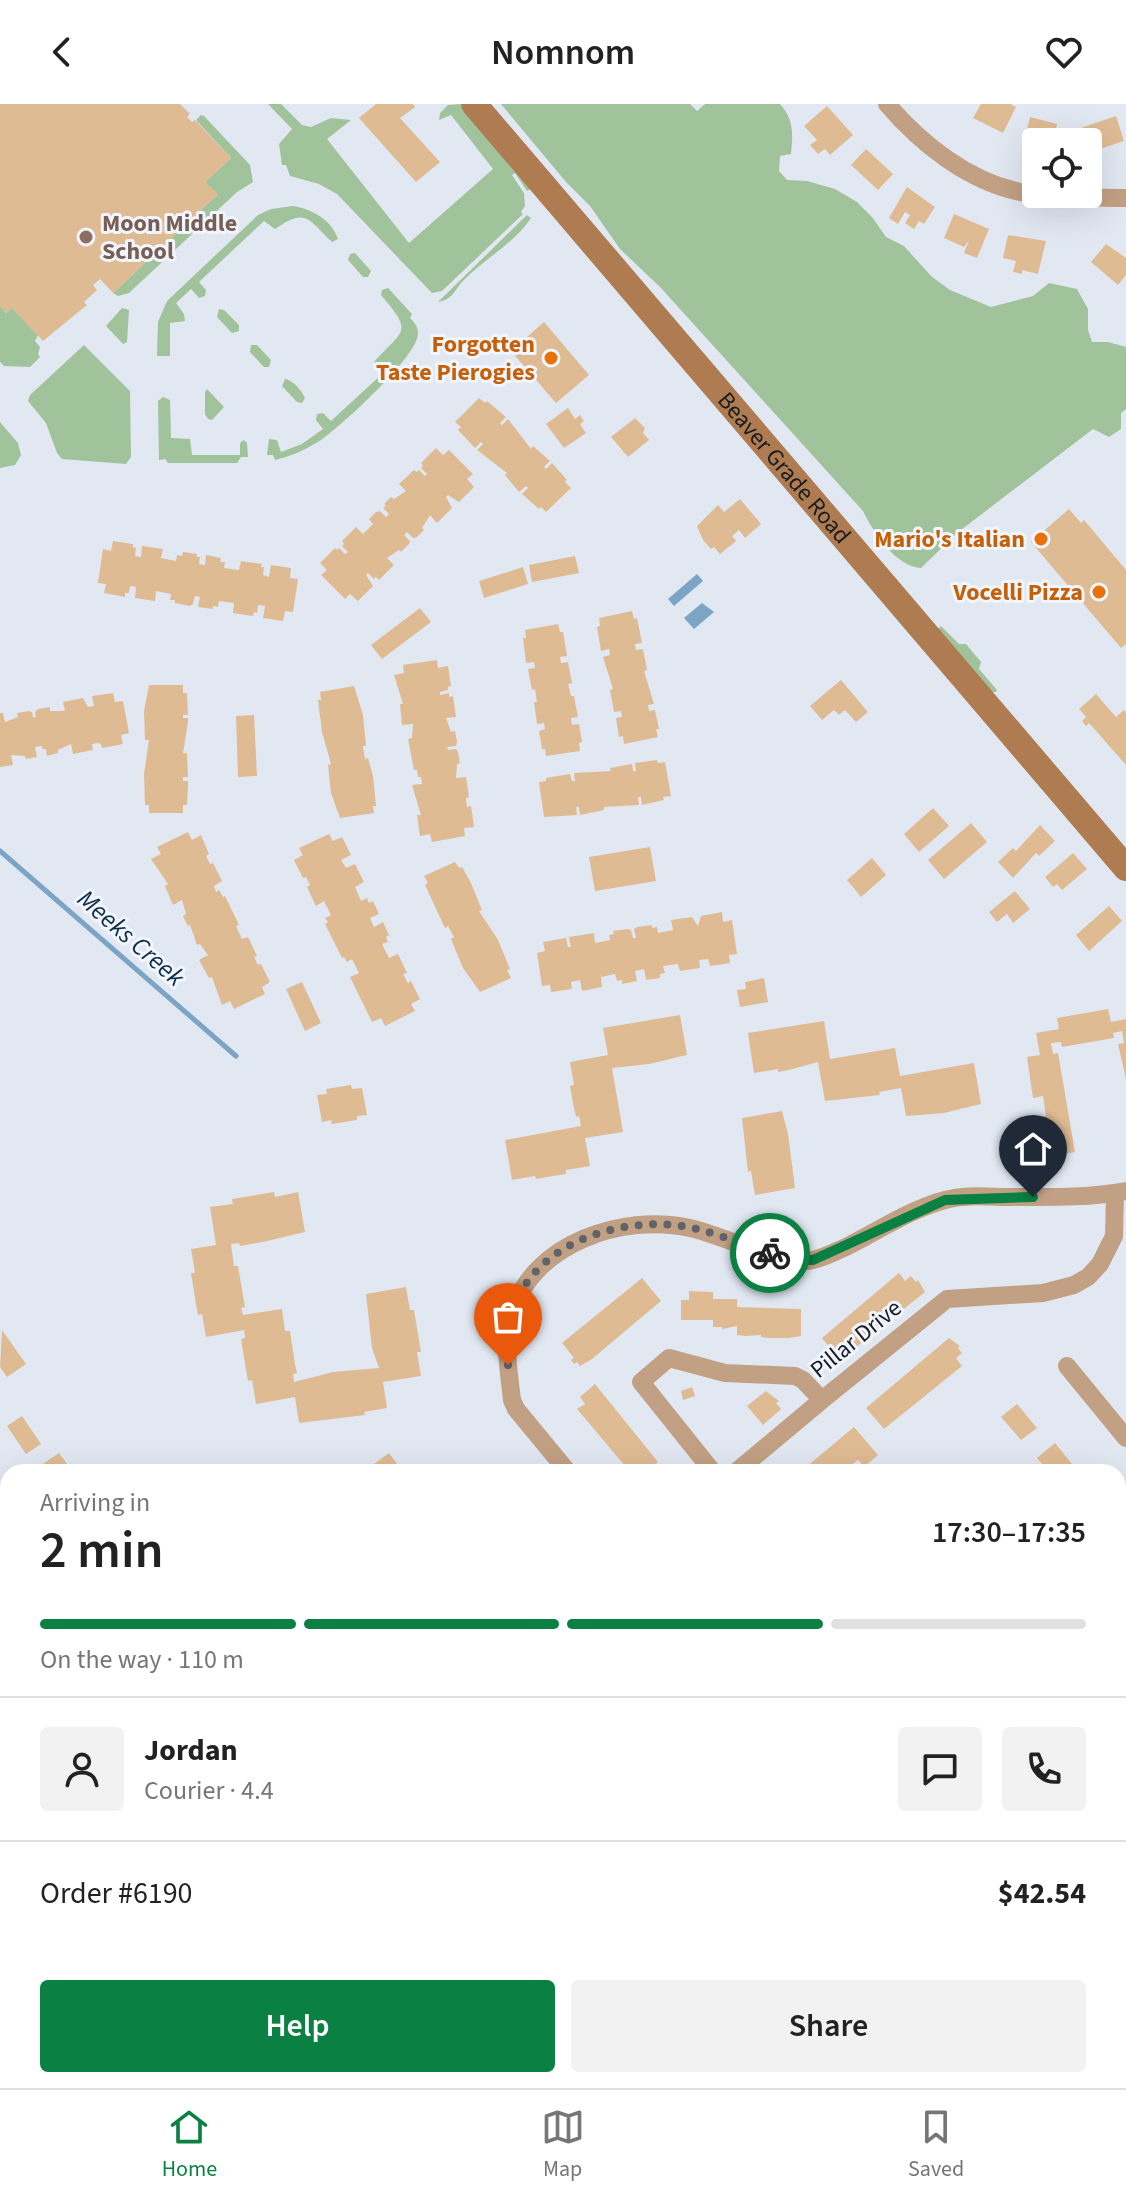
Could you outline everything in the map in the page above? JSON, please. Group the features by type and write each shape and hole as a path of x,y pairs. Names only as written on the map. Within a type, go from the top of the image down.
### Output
{"main road":[{"name":"Beaver Grade Road","path":"474,104 1126,868"}],"street":[{"path":"887,104 922,140 963,168 1000,187 1044,196 1126,198"},
{"path":"561,1464 512,1400 507,1337 511,1316 526,1283 558,1253 584,1238 617,1228 674,1225 805,1261 838,1251 945,1200 1078,1197 1120,1192"},
{"name":"Pillar Drive","path":"707,1464 641,1382 669,1358 725,1373 795,1376 822,1400 947,1299 1043,1293 1074,1285 1088,1277 1100,1264 1114,1236 1120,1192"},
{"path":"1067,1366 1126,1438"},
{"path":"746,1464 822,1400"}],"green space":[{"path":"268,104 281,104 302,125 311,127 331,118 351,120 327,139 409,243 493,169 451,115 439,120 440,113 448,105 462,104 531,189 527,191 515,173 512,175 524,193 523,214 442,291 432,293 337,194 319,184 290,176 286,165 282,165 279,144 292,129"},
{"path":"501,104 690,104 697,111 705,104 780,104 788,116 792,134 791,154 780,156 779,171 787,180 807,181 835,189 857,202 886,237 904,246 931,276 950,290 991,307 1033,296 1049,283 1077,289 1088,309 1088,330 1092,342 1126,347 1126,409 1121,413 1121,429 1109,437 1093,429 957,533 921,568 911,566 894,555 879,538 863,511 660,287 620,249 590,206"},
{"path":"201,115 250,165 253,182 237,192 129,293 118,296 113,293 217,195 205,182 231,158 196,120"},
{"path":"293,206 320,216 331,226 338,239 332,242 312,222 300,217 275,229 264,221 199,282 206,290 205,296 199,298 191,289 176,303 185,321 170,323 170,356 157,356 158,322 167,301 258,215 271,209"},
{"path":"527,215 531,218 516,236 469,275 449,297 438,302"},
{"path":"355,253 371,271 368,277 363,277 348,260 350,254"},
{"path":"388,288 412,314 410,318 417,329 414,345 405,358 361,406 321,440 275,460 273,455 267,455 269,439 277,440 281,452 302,444 323,429 316,420 317,414 323,413 331,421 382,374 374,362 401,330 398,317 381,295 382,290"},
{"path":"0,306 6,313 12,308 38,335 35,341 40,347 40,357 30,367 4,366 0,362"},
{"path":"122,308 129,310 127,342 123,344 106,326"},
{"path":"219,309 239,325 239,331 232,333 217,317"},
{"path":"84,345 130,391 131,457 126,464 62,459 46,423 28,401 30,395"},
{"path":"251,345 257,345 271,360 269,367 264,367 250,352"},
{"path":"285,379 302,392 305,398 302,403 297,402 282,386"},
{"path":"207,389 224,407 212,420 205,414"},
{"path":"163,397 170,400 171,438 190,439 192,455 240,455 240,443 244,440 248,457 241,457 237,463 168,463 165,459 159,460 158,401"},
{"path":"0,422 18,443 21,455 15,465 0,468"},
{"path":"941,626 959,644 966,644 981,662 979,669 996,692 992,692 938,629"}],"water":[{"path":"697,574 703,581 674,606 668,599"},
{"path":"702,603 714,612 694,629 684,618"}],"building":[{"name":"Moon Middle School","path":"0,104 180,104 190,114 187,117 192,122 195,120 231,158 205,182 218,194 113,293 100,279 93,285 97,290 84,302 87,305 43,341 12,308 6,313 0,306"},
{"path":"376,104 413,104 415,107 400,118 440,162 416,182 359,118"},
{"path":"981,104 1010,104 1016,107 1003,133 973,118"},
{"path":"827,106 853,135 830,155 825,149 818,154 810,145 817,140 804,126"},
{"path":"1116,116 1124,141 1102,148 1102,128 1081,128"},
{"path":"1030,117 1057,124 1056,128 1027,128"},
{"path":"866,149 893,174 878,190 851,165"},
{"path":"907,187 935,207 924,224 919,221 914,229 905,223 910,215 905,212 898,224 889,218"},
{"path":"954,214 989,229 977,258 964,253 969,240 964,247 944,238"},
{"path":"1008,235 1046,241 1038,274 1022,270 1022,274 1013,272 1016,261 1003,258"},
{"path":"1106,244 1126,258 1126,275 1118,285 1091,262"},
{"path":"544,322 589,375 556,403 511,351"},
{"path":"479,398 506,417 500,423 502,425 508,419 531,449 533,446 550,461 544,467 546,469 552,463 567,480 565,482 571,488 546,512 522,494 528,488 526,486 519,492 505,475 507,473 477,450 483,444 481,442 475,448 458,430 461,427 455,422"},
{"path":"568,408 575,419 580,415 584,421 580,424 586,433 564,448 546,424"},
{"path":"635,418 645,428 643,433 649,440 628,457 611,437"},
{"path":"436,448 443,455 449,450 473,474 467,479 474,487 459,502 448,495 446,497 452,508 437,523 430,515 422,528 424,530 417,537 413,538 407,532 404,535 409,544 401,552 399,550 387,558 394,565 379,580 368,573 366,575 373,586 358,601 350,594 345,599 321,575 327,570 320,563 335,548 345,554 348,552 342,541 356,527 363,534 373,524 369,519 376,512 380,511 386,517 389,514 383,508 386,506 384,504 391,497 394,499 406,491 399,484 414,470 425,476 427,474 421,463"},
{"path":"740,499 761,524 745,538 739,530 732,536 736,541 720,554 703,540 697,526 718,505 724,512"},
{"path":"1069,509 1081,523 1084,520 1126,570 1126,644 1121,648 1031,542"},
{"path":"113,541 133,544 135,556 141,557 142,546 163,549 161,558 176,561 177,555 182,556 183,552 197,554 199,564 205,565 206,555 221,558 220,562 225,562 224,568 239,570 241,561 262,564 263,575 269,577 271,565 291,568 290,578 298,579 293,612 285,611 283,621 263,618 265,606 258,605 257,613 254,612 253,616 233,613 234,603 219,601 218,607 213,606 213,609 198,607 200,597 195,596 190,606 170,600 171,594 156,591 155,601 135,598 136,587 130,586 125,597 104,593 106,584 98,583 103,549 111,551"},
{"path":"575,556 579,573 532,582 529,565"},
{"path":"523,567 528,584 484,598 479,581"},
{"path":"420,608 431,622 382,659 371,645"},
{"path":"632,611 634,619 637,618 642,643 635,644 636,650 643,649 647,670 644,671 654,704 648,705 649,711 655,710 659,729 656,729 658,737 624,744 623,736 619,737 616,718 622,717 621,711 614,712 610,690 613,689 603,657 610,655 609,649 601,651 597,627 600,626 599,618"},
{"path":"558,624 560,632 563,632 567,656 560,657 561,663 568,662 572,683 568,684 578,717 571,718 572,725 579,724 582,742 579,743 580,751 546,756 539,731 545,729 544,723 537,724 535,689 532,690 528,669 535,668 534,662 526,663 523,638 526,638 525,630"},
{"path":"437,660 438,668 448,666 451,686 440,695 449,693 449,697 453,696 456,717 446,718 451,732 455,731 457,742 456,746 447,747 458,752 460,763 457,764 456,778 466,777 467,807 471,806 474,827 464,828 465,836 432,842 430,834 420,836 417,815 421,815 412,785 422,784 417,770 414,770 408,739 412,738 413,724 402,725 400,704 403,704 394,675 404,673 403,665"},
{"path":"841,680 868,712 856,722 845,710 839,715 834,710 822,720 810,706"},
{"path":"149,685 183,685 183,693 187,693 188,715 183,715 183,718 188,718 188,722 183,753 187,753 188,777 183,777 183,781 188,781 188,785 187,805 183,805 183,813 149,813 149,805 145,805 144,774 149,740 145,740 144,711"},
{"path":"354,686 363,715 366,746 363,746 373,776 376,806 373,806 374,813 340,818 331,793 328,765 331,764 322,732 318,700 321,700 320,692"},
{"path":"113,693 115,702 123,701 129,733 121,735 123,744 102,748 101,744 92,744 93,750 73,754 71,744 47,756 42,746 35,747 37,757 26,759 25,756 11,755 13,765 0,767 0,713 3,713 5,722 18,717 17,713 29,711 36,717 38,709 50,707 50,711 65,711 63,702 83,698 88,707 94,706 92,696"},
{"path":"1096,694 1116,717 1124,710 1126,713 1126,765 1089,723 1086,726 1082,721 1086,717 1079,709"},
{"path":"254,715 257,776 238,777 236,716"},
{"path":"657,760 658,763 665,762 671,796 663,797 664,800 642,805 641,797 638,797 639,805 604,807 604,810 580,815 579,807 576,807 577,815 544,817 539,782 546,781 546,778 570,774 572,781 575,781 574,773 611,771 610,768 632,764 633,771 636,771 635,763"},
{"path":"933,808 949,826 919,852 904,834"},
{"path":"971,823 987,842 944,879 928,860"},
{"path":"1040,825 1055,841 1039,856 1036,853 1013,878 998,862 1013,848 1016,851"},
{"path":"188,832 192,840 201,835 209,854 206,856 222,881 214,886 216,892 219,890 225,896 242,939 248,937 257,956 254,957 270,982 262,987 265,994 234,1009 230,1001 222,1005 212,977 209,978 199,960 208,955 200,944 197,945 183,916 186,914 182,900 173,905 165,886 168,884 151,859 161,854 157,847"},
{"path":"329,834 333,841 342,837 351,855 341,860 346,868 355,864 364,882 355,887 361,901 367,898 369,903 373,901 379,914 370,918 374,927 383,922 389,935 386,937 388,942 382,944 389,958 398,954 407,973 403,974 408,983 411,981 420,999 411,1004 415,1011 385,1026 381,1018 372,1022 350,977 359,973 352,959 347,962 342,958 325,924 328,922 325,918 331,915 324,901 316,906 307,887 310,885 294,860 303,855 299,848"},
{"path":"650,847 656,881 595,891 589,857"},
{"path":"1073,853 1087,869 1062,890 1057,884 1053,887 1045,877"},
{"path":"872,858 886,875 861,897 847,880"},
{"path":"455,862 459,868 462,867 471,883 482,910 479,911 498,940 510,969 507,970 511,978 480,992 463,968 451,939 454,937 448,926 445,928 425,885 428,883 424,876"},
{"path":"1015,891 1030,909 1013,923 1007,914 997,922 989,912"},
{"path":"1109,906 1122,921 1089,951 1076,935"},
{"path":"722,912 723,922 732,920 737,954 729,955 730,963 710,966 708,959 699,960 700,968 680,971 678,964 663,966 665,973 660,974 660,978 646,980 644,969 635,971 637,981 622,984 615,974 601,977 602,987 582,991 580,980 571,982 572,989 551,992 550,985 542,986 537,953 545,951 543,942 566,938 568,947 571,947 569,937 594,933 595,943 610,940 609,935 614,934 613,931 628,929 636,938 634,929 637,927 652,925 652,928 657,927 658,933 673,930 671,920 692,917 698,926 701,916"},
{"path":"764,978 768,1002 740,1007 737,990 746,989 745,982"},
{"path":"302,982 321,1023 305,1031 286,989"},
{"path":"1108,1009 1111,1022 1126,1019 1126,1079 1118,1044 1124,1043 1122,1031 1113,1033 1114,1038 1062,1047 1061,1042 1051,1043 1053,1054 1058,1053 1075,1152 1046,1157 1039,1117 1046,1116 1043,1096 1033,1098 1027,1057 1040,1055 1036,1033 1059,1029 1057,1018"},
{"path":"680,1015 687,1055 612,1068 623,1132 585,1138 590,1166 566,1170 566,1174 512,1180 505,1140 581,1126 572,1098 570,1086 574,1085 570,1062 608,1055 603,1028"},
{"path":"824,1021 830,1059 895,1048 900,1076 974,1063 981,1104 944,1113 906,1116 901,1088 879,1092 880,1095 825,1101 818,1062 778,1072 778,1069 754,1073 748,1033"},
{"path":"351,1085 352,1089 362,1088 367,1115 332,1124 331,1120 322,1122 317,1095 327,1094 326,1089"},
{"path":"782,1111 795,1188 755,1195 751,1171 748,1172 742,1118"},
{"path":"274,1192 275,1197 298,1192 305,1232 240,1246 239,1243 231,1244 245,1307 241,1308 243,1315 282,1309 285,1331 290,1331 297,1373 293,1374 294,1382 333,1372 379,1368 372,1348 366,1294 406,1287 410,1310 414,1310 421,1352 417,1352 421,1376 383,1382 387,1408 364,1412 365,1415 299,1423 295,1397 256,1404 252,1380 248,1381 246,1370 241,1339 245,1338 244,1330 206,1337 202,1314 198,1315 196,1304 191,1249 216,1245 210,1207 233,1204 232,1199"},
{"path":"899,1273 905,1281 911,1276 916,1282 918,1280 925,1292 840,1360 822,1338"},
{"path":"642,1278 661,1301 592,1359 580,1366 577,1362 574,1364 571,1360 574,1358 562,1343"},
{"path":"689,1291 713,1292 713,1299 737,1299 737,1307 801,1309 801,1336 769,1338 737,1335 737,1326 722,1329 713,1327 713,1320 681,1320 681,1300 689,1300"},
{"path":"2,1330 26,1364 7,1377 0,1367"},
{"path":"949,1338 960,1346 958,1348 962,1353 956,1358 962,1366 884,1429 866,1408"},
{"path":"595,1384 658,1462 623,1464 577,1409 585,1404 580,1397"},
{"path":"692,1387 695,1396 683,1400 681,1391"},
{"path":"766,1391 779,1401 776,1403 781,1409 763,1425 747,1406"},
{"path":"1017,1404 1037,1428 1021,1440 1001,1417"},
{"path":"22,1416 41,1444 26,1454 7,1426"},
{"path":"854,1427 878,1455 868,1464 858,1460 853,1464 810,1464"},
{"path":"1055,1443 1072,1464 1042,1464 1037,1458"},
{"path":"59,1453 67,1464 43,1464"},
{"path":"389,1453 397,1464 374,1464"}],"waterway":[{"name":"Meeks Creek","path":"0,851 236,1056"}],"way so far":[{"path":"508,1365 507,1337 511,1316 526,1283 558,1253 584,1238 617,1228 674,1225 704,1231 770,1253"}],"place":[{"name":"Moon Middle School","path":"86,237"},
{"name":"Forgotten Taste Pierogies","path":"551,358"},
{"name":"Mario's Italian","path":"1041,539"},
{"name":"Vocelli Pizza","path":"1099,592"}],"route":[{"path":"770,1253 797,1260 813,1260 945,1200 1033,1197"}]}
